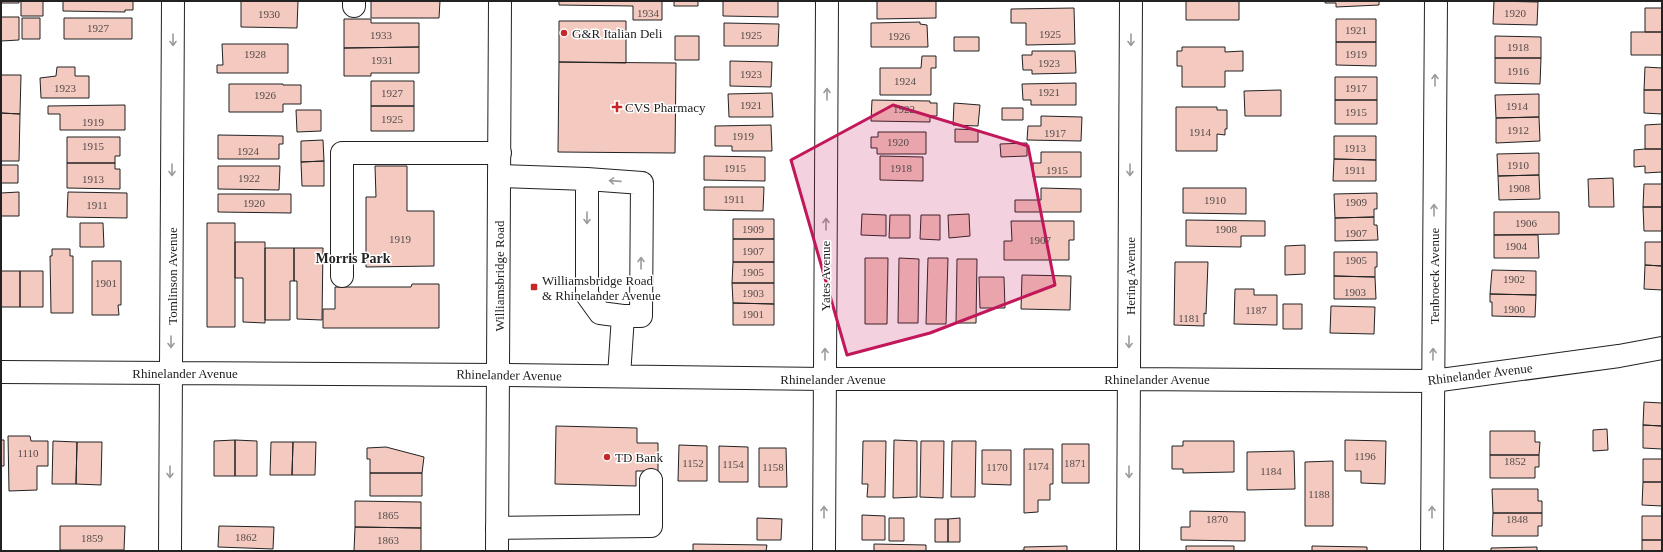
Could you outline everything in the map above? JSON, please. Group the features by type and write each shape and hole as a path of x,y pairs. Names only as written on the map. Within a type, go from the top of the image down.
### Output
{"street":[{"name":"Tomlinson Avenue","path":"170,551 173,1"},
{"name":"Williamsbridge Road","path":"497,551 500,1"},
{"name":"Yates Avenue","path":"824,551 827,1"},
{"name":"Hering Avenue","path":"1128,551 1131,1"},
{"name":"Tenbroeck Avenue","path":"1432,551 1436,1"},
{"path":"342,276 342,153 500,153"},
{"path":"499,176 587,179 642,183 641,316 623,316 600,313 587,295 587,179"},
{"path":"619,376 623,316"},
{"name":"Rhinelander Avenue","path":"1,372 619,376 825,379 1433,381 1619,356 1662,348"},
{"path":"497,528 651,526 651,480"}],"highlighted area":[{"path":"893,105 1028,146 1055,285 930,333 847,355 791,160"}],"building":[{"path":"1,1 19,1 19,3 1,3"},
{"path":"21,1 43,1 43,16 21,16"},
{"path":"63,1 133,1 133,10 125,10 125,12 63,11"},
{"path":"241,1 298,1 297,28 241,27"},
{"path":"371,1 440,1 439,18 371,18"},
{"path":"559,1 662,1 662,20 633,20 633,6 559,5"},
{"path":"674,1 698,1 698,6 674,6"},
{"path":"723,1 778,1 778,17 723,16"},
{"path":"877,1 936,1 936,18 877,19"},
{"path":"1186,1 1239,1 1239,20 1186,20"},
{"path":"1325,1 1379,1 1379,5 1336,7 1336,3 1325,3"},
{"path":"1494,1 1538,2 1537,25 1493,24"},
{"path":"1074,8 1075,44 1026,45 1026,23 1011,23 1011,9"},
{"path":"1645,8 1662,8 1662,32 1645,32"},
{"path":"1,17 19,17 19,40 1,41"},
{"path":"22,18 40,18 40,39 22,39"},
{"path":"64,18 132,18 132,39 64,39"},
{"path":"344,19 371,19 371,23 419,23 419,47 344,48"},
{"path":"1336,19 1376,19 1376,42 1336,42"},
{"path":"559,21 626,21 626,63 559,62"},
{"path":"920,22 920,24 927,25 928,47 871,47 871,23"},
{"path":"724,23 779,24 778,46 724,46"},
{"path":"1631,32 1662,32 1662,55 1631,55"},
{"path":"675,36 699,36 699,60 675,60"},
{"path":"1495,36 1541,37 1541,58 1495,58"},
{"path":"954,37 979,37 979,51 954,51"},
{"path":"1336,42 1376,42 1376,66 1336,65"},
{"path":"222,44 288,44 288,73 217,73 217,65 223,65"},
{"path":"419,47 419,73 371,73 371,76 344,76 344,48"},
{"path":"1182,47 1225,47 1225,52 1243,51 1243,71 1225,71 1225,87 1182,87 1182,66 1177,66 1177,51 1182,51"},
{"path":"1032,51 1075,51 1076,73 1032,74 1032,70 1023,70 1022,55 1032,55"},
{"path":"922,56 936,56 936,68 931,68 931,95 880,95 880,68 921,68"},
{"path":"1495,58 1541,58 1540,84 1495,83"},
{"path":"730,61 772,62 771,87 730,86"},
{"name":"CVS Pharmacy","path":"559,62 676,63 675,153 558,152"},
{"path":"57,67 75,67 75,76 89,76 89,98 41,98 40,78 56,76"},
{"path":"1645,67 1662,68 1662,90 1644,90"},
{"path":"1,75 21,75 20,114 1,113"},
{"path":"1335,77 1377,77 1377,100 1335,100"},
{"path":"371,81 414,81 414,106 371,106"},
{"path":"1076,83 1076,105 1031,105 1031,100 1023,100 1022,84"},
{"path":"229,84 301,85 301,104 283,104 283,112 229,112"},
{"path":"1281,90 1281,116 1245,116 1244,91"},
{"path":"1644,90 1662,90 1662,114 1644,113"},
{"path":"772,93 773,117 729,117 728,94"},
{"path":"1539,94 1539,117 1496,118 1495,95"},
{"path":"872,100 930,101 930,103 937,103 937,116 930,116 930,122 871,121"},
{"path":"1335,100 1377,100 1377,124 1335,124"},
{"path":"954,103 980,105 978,126 953,125"},
{"path":"125,105 125,130 60,130 60,114 48,114 48,106"},
{"path":"371,106 414,106 414,131 371,131"},
{"path":"1176,107 1217,107 1217,110 1227,110 1227,129 1225,129 1225,135 1217,134 1217,151 1176,151"},
{"path":"1002,108 1023,108 1023,120 1002,120"},
{"path":"296,110 321,110 321,131 297,132"},
{"path":"1,113 20,114 19,161 1,161"},
{"path":"1041,116 1082,117 1081,141 1027,140 1028,126 1041,126"},
{"path":"1539,117 1540,141 1496,143 1496,118"},
{"path":"1662,124 1662,149 1645,149 1645,125"},
{"path":"771,125 772,151 732,151 732,146 715,146 715,126"},
{"path":"955,129 978,130 978,142 955,142"},
{"path":"878,132 926,132 926,154 877,154 877,148 871,148 871,137 878,137"},
{"path":"218,135 283,136 283,144 279,144 279,159 218,159"},
{"path":"1334,136 1376,136 1376,160 1334,159"},
{"path":"67,137 120,137 120,156 115,156 115,163 67,163"},
{"path":"323,140 324,161 301,162 301,141"},
{"path":"1027,143 1027,156 1001,157 1000,144"},
{"path":"1662,149 1662,172 1645,173 1645,166 1634,167 1634,150"},
{"path":"1041,152 1081,152 1081,177 1033,177 1033,163 1041,163"},
{"path":"1539,153 1539,175 1498,176 1497,154"},
{"path":"704,156 765,157 765,181 704,180"},
{"path":"880,156 923,157 923,181 880,180"},
{"path":"1334,159 1376,160 1376,181 1333,181"},
{"path":"324,161 324,186 302,186 301,162"},
{"path":"67,163 115,163 115,169 120,169 120,189 67,188"},
{"path":"1,165 18,165 18,183 1,183"},
{"path":"218,166 280,166 279,190 218,189"},
{"path":"375,166 407,166 407,211 434,211 434,266 366,267 366,197 376,197"},
{"path":"1539,175 1540,199 1499,200 1498,176"},
{"path":"1613,178 1614,207 1589,207 1588,179"},
{"path":"1644,184 1662,184 1662,207 1643,207"},
{"path":"704,187 764,187 763,211 704,210"},
{"path":"1041,188 1081,189 1081,212 1015,212 1015,200 1041,200"},
{"path":"1183,188 1246,188 1246,214 1183,213"},
{"path":"19,192 19,216 1,216 1,193"},
{"path":"68,192 127,193 127,218 67,217"},
{"path":"1377,193 1377,209 1374,209 1374,217 1335,218 1334,194"},
{"path":"218,194 291,194 291,213 218,212"},
{"path":"1643,207 1662,207 1662,231 1644,231"},
{"path":"1494,212 1559,212 1559,234 1494,235"},
{"path":"862,214 886,215 886,236 861,235"},
{"path":"969,214 970,236 949,238 948,215"},
{"path":"890,215 910,215 910,238 889,238"},
{"path":"921,215 940,215 940,240 920,239"},
{"path":"1374,217 1374,225 1377,225 1378,240 1335,241 1335,218"},
{"path":"733,219 774,219 774,239 733,239"},
{"path":"1186,220 1265,221 1265,236 1241,236 1241,247 1186,246"},
{"path":"1011,221 1074,221 1074,240 1069,240 1069,260 1004,260 1004,241 1012,241"},
{"path":"80,223 103,223 104,247 80,247"},
{"path":"207,223 235,223 235,327 207,327"},
{"path":"1494,235 1538,235 1539,258 1494,258"},
{"path":"733,239 774,239 774,262 733,262"},
{"path":"235,242 265,242 265,323 243,322 243,278 235,278"},
{"path":"1645,242 1662,242 1662,266 1645,265"},
{"path":"1305,245 1305,274 1285,275 1285,246"},
{"path":"265,248 294,248 294,281 290,281 290,320 265,320"},
{"path":"294,248 323,248 322,320 297,319 297,281 294,281"},
{"path":"52,249 70,249 70,256 73,256 73,313 51,313 50,256 52,256"},
{"path":"1334,252 1377,252 1375,277 1334,276"},
{"path":"865,258 888,258 887,324 865,324"},
{"path":"899,258 919,259 918,323 898,323"},
{"path":"928,258 948,258 946,324 926,324"},
{"path":"957,259 977,259 976,323 956,323"},
{"path":"92,261 121,261 121,305 118,305 119,315 92,315"},
{"path":"733,262 774,262 774,283 732,283"},
{"path":"1175,262 1208,262 1206,314 1204,313 1204,326 1174,325"},
{"path":"1645,265 1662,266 1662,290 1644,289"},
{"path":"1492,270 1536,271 1536,295 1490,294"},
{"path":"1,271 20,271 20,307 1,307"},
{"path":"20,271 43,271 43,307 20,307"},
{"path":"1022,275 1071,276 1070,310 1021,309"},
{"path":"1334,276 1375,277 1376,299 1334,299"},
{"path":"979,277 1004,277 1005,308 980,308"},
{"path":"732,283 774,283 774,304 733,303"},
{"path":"412,284 439,284 439,328 323,328 323,309 335,309 335,287 411,287"},
{"path":"1235,289 1254,289 1254,295 1277,295 1277,325 1234,324"},
{"path":"1490,294 1536,295 1535,317 1492,316 1492,302 1490,302"},
{"path":"733,303 774,304 774,325 733,325"},
{"path":"1283,304 1302,304 1302,329 1283,329"},
{"path":"1331,306 1375,307 1374,334 1330,333"},
{"path":"1644,402 1662,403 1662,426 1643,425"},
{"path":"1643,425 1662,426 1662,449 1643,448"},
{"name":"TD Bank","path":"556,426 637,428 637,443 658,443 658,471 636,471 636,486 555,484"},
{"path":"1607,429 1608,450 1593,451 1593,430"},
{"path":"1490,431 1535,431 1535,442 1540,442 1539,455 1490,455"},
{"path":"8,436 30,436 31,441 48,441 48,466 37,466 37,490 9,491"},
{"path":"1,440 4,440 4,466 1,466"},
{"path":"235,440 235,476 214,476 214,441"},
{"path":"235,440 257,441 257,476 235,476"},
{"path":"894,440 917,441 917,497 893,498"},
{"path":"1345,440 1386,441 1385,484 1361,483 1361,471 1345,471"},
{"path":"53,441 77,442 76,484 52,484"},
{"path":"863,441 886,441 885,497 867,497 868,484 862,484"},
{"path":"921,441 944,441 943,498 920,497"},
{"path":"952,441 976,441 975,497 951,497"},
{"path":"1183,441 1234,441 1234,472 1183,473 1183,469 1172,469 1172,446 1183,446"},
{"path":"77,442 102,442 101,485 76,484"},
{"path":"271,442 293,442 292,475 270,475"},
{"path":"293,442 316,442 315,475 292,475"},
{"path":"1062,444 1089,444 1089,483 1062,483"},
{"path":"679,445 707,446 707,481 678,481"},
{"path":"719,446 748,447 748,482 719,482"},
{"path":"386,447 424,457 422,473 370,473 370,459 367,459 367,448"},
{"path":"759,448 786,448 787,487 759,487"},
{"path":"1024,449 1053,449 1053,484 1050,484 1050,500 1038,500 1038,512 1024,513"},
{"path":"982,450 1011,450 1011,485 982,484"},
{"path":"1294,451 1295,489 1247,490 1247,452"},
{"path":"1490,455 1539,455 1539,467 1535,467 1535,478 1490,478"},
{"path":"1643,459 1662,459 1662,482 1643,482"},
{"path":"1333,461 1333,526 1305,526 1305,462"},
{"path":"370,473 422,473 422,496 370,496"},
{"path":"1643,482 1662,482 1662,506 1642,505"},
{"path":"1492,489 1538,489 1538,501 1542,501 1542,513 1493,513"},
{"path":"355,501 421,502 421,528 355,527"},
{"path":"1190,511 1245,512 1245,541 1181,540 1181,527 1190,527"},
{"path":"1493,513 1542,513 1542,526 1538,526 1538,536 1492,536"},
{"path":"862,515 885,516 885,540 862,540"},
{"path":"1642,516 1662,516 1662,540 1642,540"},
{"path":"757,518 782,519 781,540 757,540"},
{"path":"889,518 904,518 904,541 889,541"},
{"path":"960,518 960,542 948,542 948,519"},
{"path":"935,519 948,519 948,542 935,542"},
{"path":"60,526 125,526 124,550 60,550"},
{"path":"219,526 274,527 273,549 218,547"},
{"path":"355,527 421,528 421,551 354,551"},
{"path":"1642,540 1662,540 1662,551 1642,551"},
{"path":"693,544 767,545 766,551 693,551"},
{"path":"874,544 926,545 926,551 874,551"},
{"path":"1067,546 1067,551 1018,551 1024,550 1024,547"},
{"path":"1186,546 1234,546 1234,551 1186,551"},
{"path":"1312,546 1367,547 1367,551 1312,551"},
{"path":"1537,547 1537,551 1491,551 1491,548"}],"place":[{"name":"G&R Italian Deli","path":"564,33"},
{"name":"CVS Pharmacy","path":"617,107"},
{"name":"Williamsbridge Road & Rhinelander Avenue","path":"534,287"},
{"name":"TD Bank","path":"607,457"}],"district":[{"name":"Morris Park","path":"353,258"}]}
